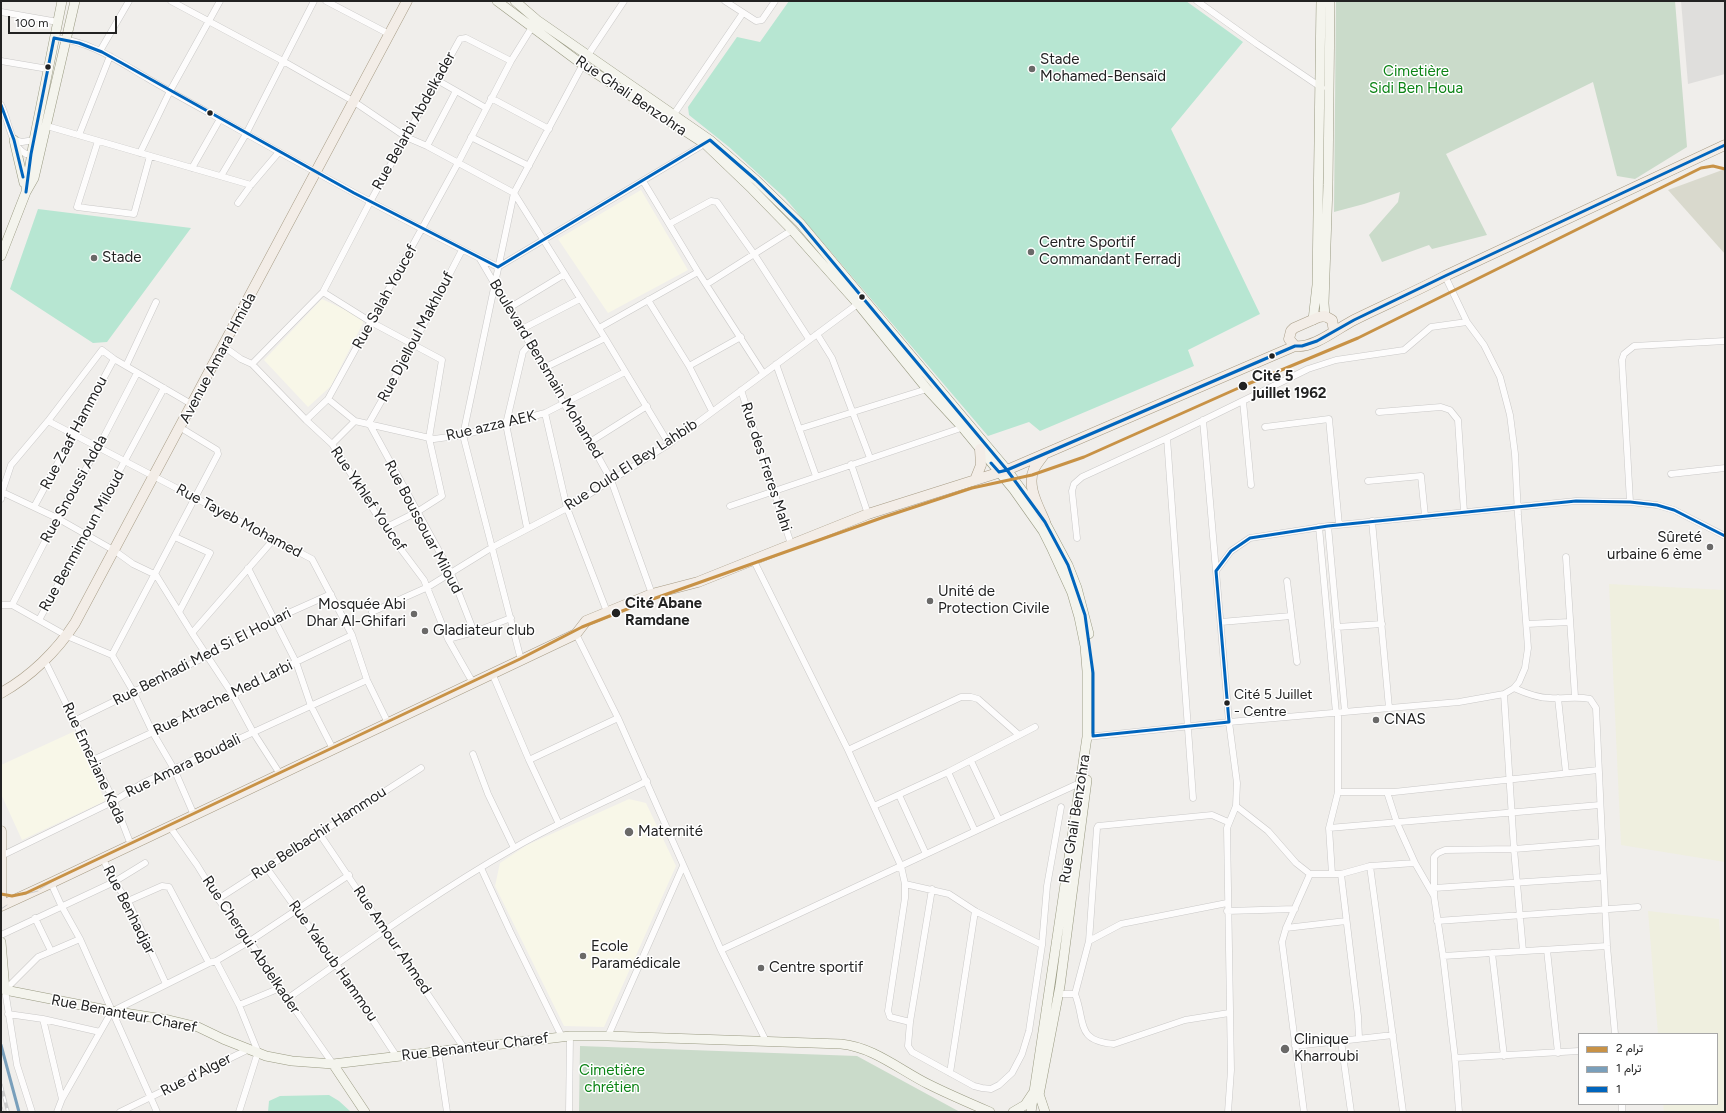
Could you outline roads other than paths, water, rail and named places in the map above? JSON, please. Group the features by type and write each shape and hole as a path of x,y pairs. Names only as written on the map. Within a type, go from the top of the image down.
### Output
{"main road":[{"path":"26,192 31,154 62,1"},
{"path":"1,256 26,192 33,180 42,149 75,1"},
{"name":"Avenue Amara Hmida","path":"1,693 19,683 67,636 115,551 181,428 223,346 407,1"},
{"name":"Rue Ghali Benzohra","path":"497,1 588,55 674,114 756,180 800,223 927,389 966,426 980,449 1003,471 1014,490 1043,531 1072,593 1085,646 1090,737"},
{"name":"Rue Ghali Benzohra","path":"515,1 534,24 583,65 708,142 861,302 1045,522 1068,565 1085,615 1093,673 1090,737 1058,994 1031,1112"},
{"path":"1312,320 1317,285 1319,87 1322,1"},
{"path":"1330,1 1328,185 1324,303 1334,331"},
{"path":"14,140 26,192"},
{"path":"1,906 521,660 524,656 564,632 570,631 576,634 586,621 652,594 698,582 868,514 1003,471 1044,455 1295,346 1302,347 1330,335 1334,331 1354,320 1419,290 1445,276 1725,145"},
{"path":"1279,353 1294,328 1312,320 1319,317 1354,320"},
{"path":"1289,336 1291,342 1295,346"},
{"path":"975,480 981,466 980,449"},
{"path":"1044,455 1034,468 1032,480 1034,493 1045,522"},
{"name":"Rue Ghali Benzohra","path":"1034,1112 1084,782"},
{"path":"1,831 1,900"},
{"path":"1,942 5,990"},
{"name":"Rue Benanteur Charef","path":"5,990 198,1026 223,1039 275,1059 333,1064 566,1037 608,1036 853,1045 865,1049 927,1084 990,1112"},
{"path":"333,1064 365,1112"},
{"path":"1013,1112 1024,1105 1036,1093 1045,1112"}],"street":[{"path":"100,51 129,1"},
{"path":"171,1 283,61 353,101 406,137 426,146 514,193 545,240 647,406 668,444"},
{"path":"140,153 170,91 220,1"},
{"path":"221,176 246,134 314,1"},
{"path":"326,1 389,34"},
{"path":"521,660 463,435 514,193 588,55 624,1"},
{"path":"724,1 759,21 762,20 775,1"},
{"path":"1197,1 1319,87 1329,89"},
{"path":"1,12 58,22"},
{"path":"674,114 743,13"},
{"name":"Rue Salah Youcef","path":"306,420 328,400 458,163 511,61 534,24"},
{"name":"Rue Belarbi Abdelkader","path":"252,364 322,292 460,39 463,37 511,61"},
{"name":"Boulevard Bensmain Mohamed","path":"54,38 66,39 110,56 246,134 370,202 498,267 708,142"},
{"path":"79,135 110,56"},
{"path":"1,61 48,69"},
{"path":"437,80 486,108"},
{"path":"426,146 456,91"},
{"path":"491,98 549,129"},
{"path":"1,105 14,140 22,152 31,154 42,149"},
{"path":"192,168 220,119"},
{"path":"47,126 251,185"},
{"path":"471,137 529,166"},
{"path":"14,140 22,142 34,140"},
{"path":"98,141 78,207 134,214 150,156"},
{"path":"238,203 279,152"},
{"path":"643,180 698,272 763,373"},
{"path":"669,224 714,201 717,202 754,254 809,339"},
{"path":"707,284 792,230"},
{"name":"Rue Djelloul Makhlouf","path":"369,423 413,345 462,250"},
{"name":"Boulevard Bensmain Mohamed","path":"480,258 564,404 590,442 611,480 652,594"},
{"path":"599,328 698,272"},
{"path":"509,308 565,274"},
{"path":"1090,737 1229,722 1459,702 1504,694 1514,688 1519,682 1525,668 1528,648 1517,507 1515,454 1510,415 1500,377 1484,345 1467,322 1445,276"},
{"path":"322,292 371,322 442,360 429,438 442,494 417,512 385,528"},
{"path":"522,329 580,298"},
{"path":"648,300 689,366 712,411"},
{"path":"126,366 156,302"},
{"name":"Rue Ould El Bey Lahbib","path":"372,612 428,588 491,548 567,508 668,444 861,302"},
{"path":"1077,538 1072,495 1076,481 1082,477 1167,438 1308,369 1336,360 1404,350 1431,327 1467,322"},
{"path":"817,334 832,358 870,458"},
{"path":"689,366 741,337"},
{"path":"544,368 605,338"},
{"path":"1630,502 1622,360 1624,354 1634,346 1725,341"},
{"path":"527,528 506,424 523,352 530,344"},
{"name":"Rue Ykhlef Youcef","path":"223,346 241,359 252,364 306,420 332,444 385,528 428,588 428,592 448,639 473,683"},
{"path":"1,499 11,465 48,421 102,350 137,373 193,405"},
{"name":"Rue Zaaf Hammou","path":"34,507 114,359"},
{"path":"776,364 816,476"},
{"name":"Rue azza AEK","path":"356,421 434,439 463,435 545,413 625,372"},
{"name":"Rue Snoussi Adda","path":"12,605 57,518 98,448 137,373"},
{"name":"Rue Benmimoun Miloud","path":"39,620 126,462 164,388"},
{"path":"799,429 927,389"},
{"name":"Rue des Freres Mahi","path":"741,390 791,544"},
{"path":"328,400 356,421 332,444"},
{"path":"1243,401 1252,485"},
{"path":"590,442 647,406"},
{"path":"1379,412 1440,407 1450,410 1458,420 1464,512"},
{"path":"545,413 567,508 607,612"},
{"path":"1266,427 1329,419 1339,525"},
{"path":"1203,420 1229,722 1237,783 1236,806 1228,822 1227,828 1227,903 1231,1070 1228,1112"},
{"name":"Rue Benmimoun Miloud","path":"48,421 155,476"},
{"name":"Rue Boussouar Miloud","path":"369,423 451,573 474,632"},
{"path":"730,506 966,426"},
{"path":"112,656 156,575 218,452 181,428"},
{"path":"1167,438 1193,798"},
{"path":"851,464 868,514"},
{"path":"1671,474 1725,468"},
{"name":"Rue Tayeb Mohamed","path":"155,476 312,559 352,635 367,680 388,723"},
{"path":"1368,481 1421,476 1425,516"},
{"path":"2,492 57,518 115,551 133,564 156,575 233,695 253,732 280,774"},
{"path":"1216,571 1231,551 1250,538 1319,527 1576,501 1630,502 1657,505 1674,510 1725,536"},
{"path":"1372,521 1389,708"},
{"path":"1328,526 1337,627 1340,713 1338,792 1329,828 1332,874"},
{"path":"1319,527 1340,713"},
{"path":"175,537 210,553 179,612"},
{"path":"192,633 274,539"},
{"path":"1566,557 1575,697"},
{"path":"753,559 848,750 901,866 905,884 900,934 888,1010 890,1017 910,1022"},
{"path":"248,568 296,662 311,706 333,749"},
{"path":"1287,581 1296,662"},
{"name":"Rue Benhadi Med Si El Houari","path":"74,721 207,656 275,620 331,594"},
{"path":"1,604 12,605 67,636 112,656 133,691 153,733 174,769 194,815"},
{"path":"1221,622 1291,616"},
{"path":"448,639 474,632 511,618"},
{"path":"1526,624 1570,622"},
{"path":"1337,627 1382,624"},
{"path":"576,634 618,718 721,950 766,1041"},
{"name":"Rue Atrache Med Larbi","path":"93,760 233,695 352,635"},
{"name":"Rue Emeziane Kada","path":"44,659 114,801 131,845"},
{"path":"492,673 529,760 559,824"},
{"name":"Rue Amara Boudali","path":"1,856 114,801 143,783 367,680"},
{"path":"1514,688 1530,695 1548,699 1575,697 1590,699 1596,708 1606,946 1615,1033"},
{"path":"1504,694 1514,848 1523,951"},
{"path":"848,750 961,697 971,697 978,700 1019,735"},
{"path":"1558,698 1566,773"},
{"path":"529,760 618,718"},
{"path":"874,806 971,761 1035,727"},
{"path":"473,754 488,794 514,848"},
{"path":"971,761 998,820"},
{"name":"Rue Belbachir Hammou","path":"218,899 421,768"},
{"path":"1338,792 1387,792 1598,770"},
{"path":"948,772 975,831"},
{"path":"287,999 438,894 514,848 647,781"},
{"path":"721,950 998,820 1084,782"},
{"path":"1387,792 1397,823 1415,863 1434,896"},
{"path":"899,795 926,854"},
{"path":"1329,828 1600,805"},
{"path":"1236,806 1268,830 1296,862 1310,874 1341,874 1370,866 1415,863"},
{"path":"932,889 910,1022 908,1041 910,1050 974,1086 991,1089 999,1085 1012,1073 1022,1054 1029,1031 1042,945 1047,886 1061,807"},
{"path":"1228,822 1212,815 1098,826 1089,941 1075,994 1078,1002 1081,1024 1094,1041 1104,1043 1114,1044 1185,1020 1229,1013"},
{"name":"Rue Chergui Abdelkader","path":"170,827 197,865 218,899 250,941 287,999 333,1064"},
{"name":"Rue Amour Ahmed","path":"319,833 349,875 464,1048"},
{"path":"1459,1112 1455,1058 1443,956 1434,896 1434,857 1438,853 1445,850 1514,848 1602,842"},
{"name":"Rue Benhadjar","path":"103,859 114,882 128,901 166,984"},
{"path":"1,935 61,905 114,882 145,863"},
{"path":"608,1036 683,866"},
{"path":"1370,866 1403,1112"},
{"name":"Rue Yakoub Hammou","path":"266,867 336,964 397,1057"},
{"path":"481,868 510,931 566,1037 569,1112"},
{"path":"1304,1112 1282,942 1286,928 1310,874"},
{"path":"1341,874 1358,1016 1359,1038"},
{"path":"57,1112 62,1099 112,1011 209,963 216,961 250,941 349,875"},
{"path":"1434,888 1604,877"},
{"path":"51,883 61,905 80,939 157,1112"},
{"path":"905,884 949,894 975,911 1042,945"},
{"path":"128,901 162,886 169,887 209,963"},
{"path":"1089,941 1121,924 1227,903"},
{"path":"1438,921 1638,907"},
{"path":"1228,911 1295,909"},
{"path":"950,1073 975,911"},
{"path":"35,918 51,951"},
{"path":"1286,928 1346,921"},
{"path":"32,1112 17,1065 5,990 38,957 80,939"},
{"path":"1443,956 1606,946"},
{"path":"1548,950 1558,1052"},
{"path":"1492,953 1504,1056"},
{"path":"216,961 239,1005 258,1052 238,1111"},
{"path":"239,1005 280,988"},
{"path":"1058,994 1075,994"},
{"path":"8,1014 43,1019 100,1032"},
{"path":"43,1019 62,1099"},
{"path":"1296,1046 1393,1035"},
{"path":"1341,1042 1351,1112"},
{"name":"Rue d'Alger","path":"120,1112 249,1049"},
{"path":"438,1051 447,1112"},
{"path":"1455,1058 1578,1051"}],"tram line":[{"name":"2","path":"1,894 12,896 26,893 520,659 582,627 650,600 884,517 972,488 1032,475 1084,457 1243,386 1358,338 1701,168 1713,166 1725,169"},
{"path":"40,889 60,877"},
{"path":"22,895 38,891"},
{"path":"1,909 7,905"},
{"name":"1","path":"1,1045 19,1112"}],"railway":[{"path":"1,1085 8,1112"},
{"path":"1,1108 2,1112"}],"place":[{"name":"Stade Mohamed-Bensaïd","path":"1032,69"},
{"name":"Centre Sportif Commandant Ferradj","path":"1031,252"},
{"name":"Stade","path":"94,258"},
{"name":"Cité 5 juillet 1962","path":"1243,386"},
{"name":"Sûreté urbaine 6 ème","path":"1710,547"},
{"name":"Unité de Protection Civile","path":"930,601"},
{"name":"Cité Abane Ramdane","path":"616,613"},
{"name":"Mosquée Abi Dhar Al-Ghifari","path":"414,614"},
{"name":"Gladiateur club","path":"425,631"},
{"name":"Cité 5 Juillet - Centre","path":"1227,703"},
{"name":"CNAS","path":"1376,720"},
{"name":"Maternité","path":"629,832"},
{"name":"Ecole Paramédicale","path":"583,956"},
{"name":"Centre sportif","path":"761,968"},
{"name":"Clinique Kharroubi","path":"1285,1049"}],"park label":[{"name":"Cimetière Sidi Ben Houa","path":"1416,80"},
{"name":"Cimetière chrétien","path":"612,1080"}]}
